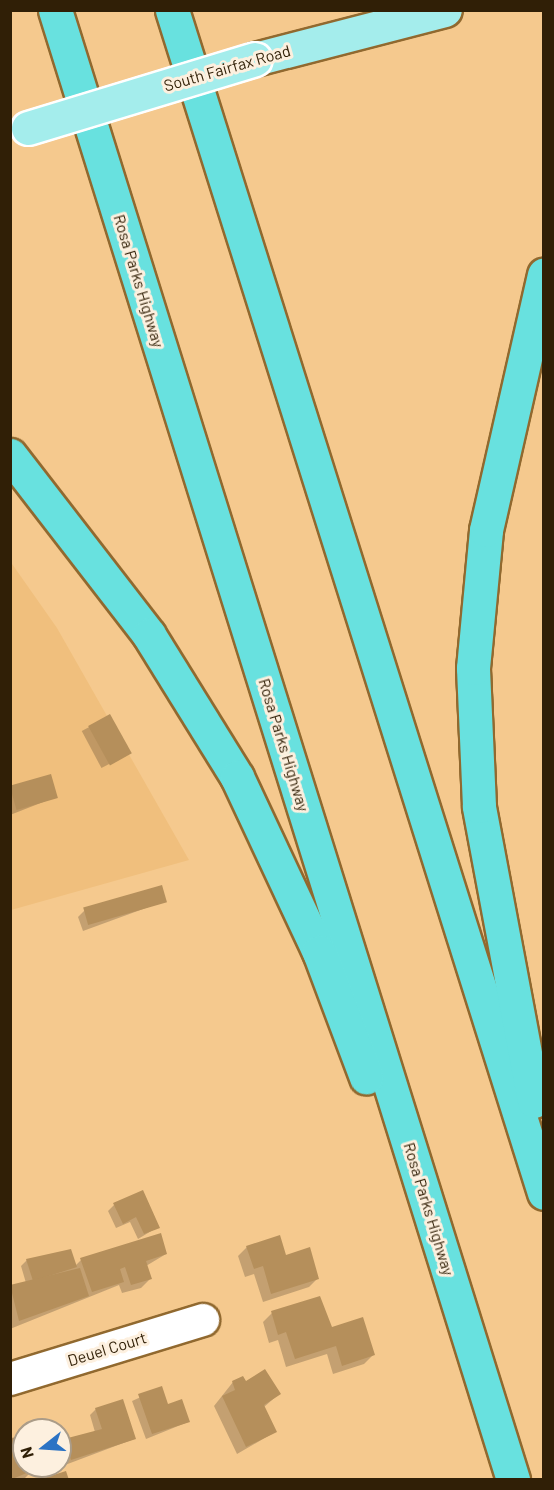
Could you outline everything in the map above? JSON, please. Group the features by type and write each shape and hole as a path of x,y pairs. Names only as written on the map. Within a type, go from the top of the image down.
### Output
{"highway":[{"name":"Rosa Parks Highway","path":"55,10 513,1479"},
{"path":"172,10 543,1193"},
{"path":"543,273 486,530 473,668 473,737 489,875 543,1149"},
{"path":"10,455 149,635 195,705 275,851 319,952 489,1404"}],"main road":[{"name":"South Fairfax Road","path":"19,131 255,59 445,10"}],"street":[{"name":"Deuel Court","path":"10,1379 203,1320"}],"shaded area":[{"path":"10,561 57,628 189,860 11,910"}],"building":[{"path":"110,714 132,753 110,765 88,726"},
{"path":"51,774 58,798 17,810 10,786"},
{"path":"162,885 167,902 88,925 83,908"},
{"path":"143,1190 160,1228 144,1234 136,1217 123,1224 113,1203"},
{"path":"161,1233 167,1254 146,1261 152,1279 131,1285 125,1267 120,1269 124,1282 92,1292 80,1258"},
{"path":"280,1235 286,1255 310,1247 319,1279 271,1294 263,1266 254,1269 246,1246"},
{"path":"71,1249 77,1267 33,1281 26,1259"},
{"path":"80,1268 89,1296 19,1321 10,1285"},
{"path":"320,1296 332,1327 363,1317 375,1355 342,1366 336,1346 295,1359 286,1332 278,1335 271,1311"},
{"path":"265,1369 281,1394 264,1405 277,1432 246,1447 222,1396 235,1390 232,1381 243,1376 246,1381"},
{"path":"162,1386 168,1404 182,1399 190,1422 152,1434 138,1394"},
{"path":"123,1399 136,1439 72,1460 72,1437 102,1429 95,1408"},
{"path":"12,1438 12,1478 15,1478 10,1480 10,1439"},
{"path":"68,1478 69,1480 41,1480"}]}
